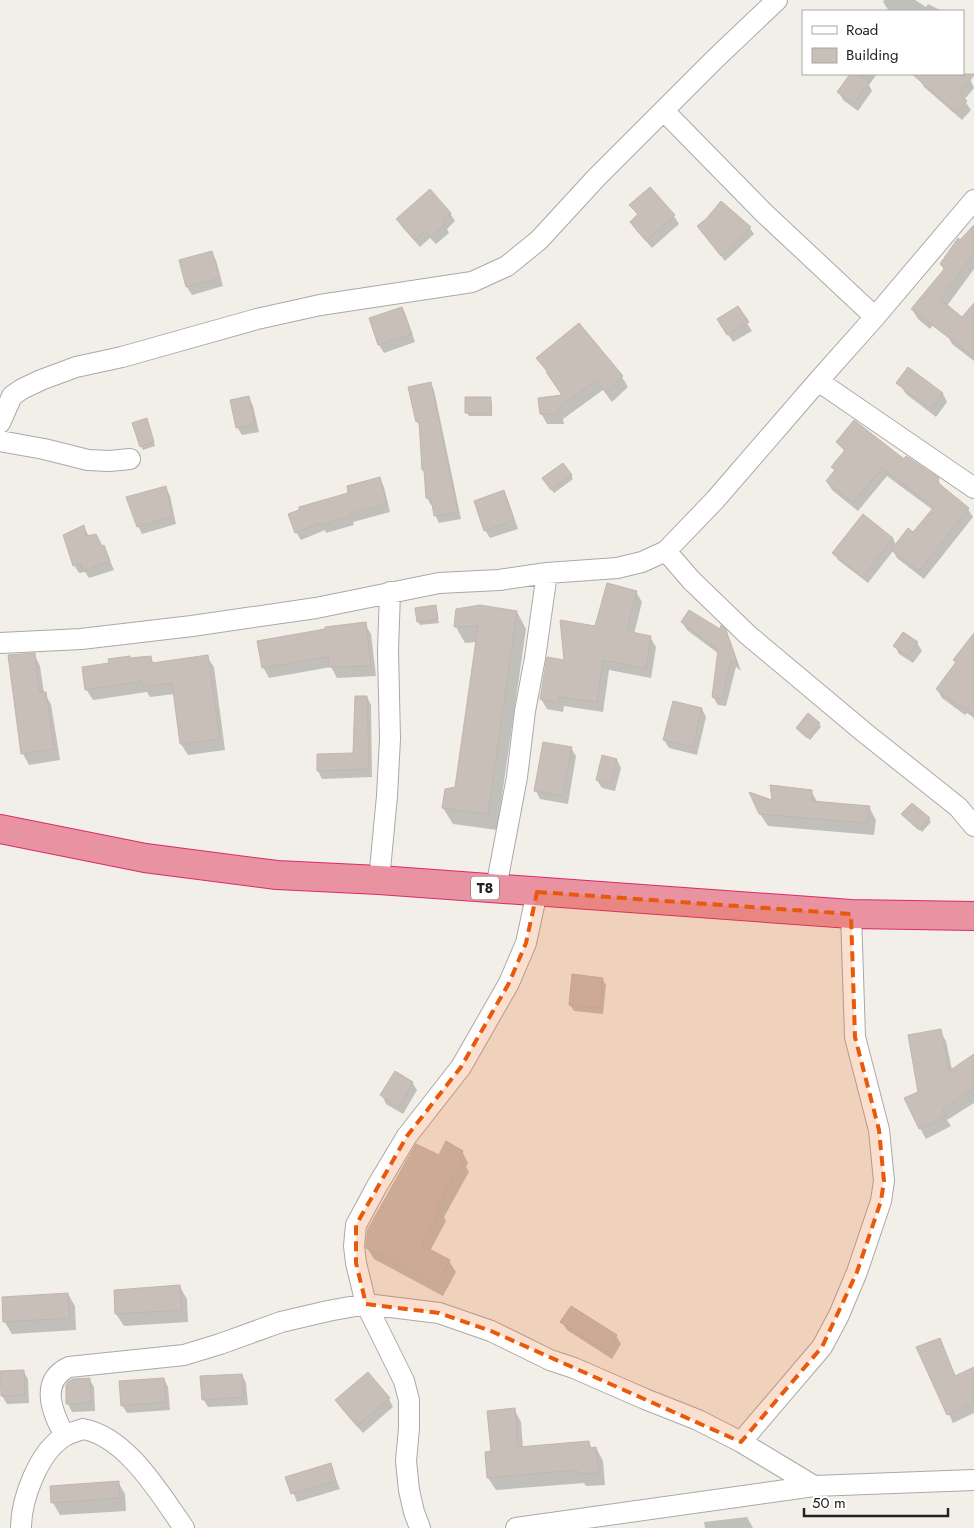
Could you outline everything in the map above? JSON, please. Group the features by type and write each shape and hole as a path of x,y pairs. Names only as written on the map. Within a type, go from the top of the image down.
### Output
{"highway":[{"name":"T8","path":"0,829 145,858 277,875 379,880 851,914 974,916"}],"street":[{"path":"0,423 6,397 41,380 76,367 122,357 257,319 320,305 472,282 507,266 539,240 596,178 777,0"},
{"path":"664,110 763,212 876,317"},
{"path":"0,643 80,639 192,626 316,608 439,583 499,580 547,573 617,568 642,562 666,551 715,500 818,380 876,317 974,200"},
{"path":"818,380 974,488"},
{"path":"0,441 88,460 130,459"},
{"path":"666,551 691,580 748,636 958,807 974,826"},
{"path":"496,888 517,777 524,712 535,658 547,573"},
{"path":"379,880 390,739 388,651 390,592"},
{"path":"420,1528 409,1490 406,1461 409,1400 404,1381 366,1304 356,1263 354,1246 356,1225 407,1136 461,1067 509,984 526,943 537,892"},
{"path":"741,1442 822,1347 839,1315 857,1272 881,1201 884,1182 879,1130 856,1037 851,914"},
{"path":"65,1436 56,1419 51,1387 54,1377 60,1371 69,1367 184,1355 281,1322 328,1310 366,1304 438,1313 491,1331 550,1360 574,1368 698,1420 741,1442 814,1486"},
{"path":"21,1528 27,1493 35,1473 51,1447 65,1436 83,1430 89,1430 120,1448 144,1472 184,1528"},
{"path":"516,1528 814,1486 974,1480"}],"highlighted area":[{"path":"537,892 851,914 855,1037 879,1130 884,1181 881,1201 857,1272 822,1347 741,1442 491,1331 439,1313 366,1304 356,1263 356,1225 407,1136 461,1067 509,983 526,943"}],"building":[{"path":"974,74 959,93 967,101 957,113 913,75"},
{"path":"849,75 858,75 869,82 854,104 837,92"},
{"path":"650,187 675,215 646,241 630,222 638,214 629,205"},
{"path":"430,189 451,213 442,221 445,224 431,237 425,231 415,240 396,219"},
{"path":"721,201 751,227 721,256 697,226 706,219"},
{"path":"974,225 974,253 940,299 962,317 974,303 974,357 911,309 945,268 940,264 958,238 960,240"},
{"path":"212,251 220,278 186,287 179,260"},
{"path":"738,306 749,322 727,335 717,319"},
{"path":"402,307 412,334 378,345 369,318"},
{"path":"579,323 623,376 606,392 596,381 558,408 559,414 540,414 538,398 562,395 547,371 536,358"},
{"path":"908,367 943,393 931,409 896,383"},
{"path":"431,382 458,512 434,516 431,498 426,498 419,421 416,422 408,387"},
{"path":"249,396 255,424 236,428 230,400"},
{"path":"465,397 491,397 491,413 465,413"},
{"path":"147,418 154,442 140,447 132,423"},
{"path":"854,420 904,459 906,456 939,478 937,482 969,508 919,571 891,550 908,528 913,532 934,507 882,468 853,503 826,481 835,470 831,467 845,450 836,442"},
{"path":"563,463 572,475 551,490 542,478"},
{"path":"380,477 387,504 349,514 350,517 320,525 320,523 295,533 288,514 299,510 299,507 348,493 347,486"},
{"path":"166,486 173,516 137,527 126,497"},
{"path":"504,490 514,520 484,531 474,501"},
{"path":"863,514 893,538 863,577 832,553"},
{"path":"84,525 86,536 96,534 102,546 104,545 110,561 83,571 81,564 73,566 63,535"},
{"path":"607,583 637,591 627,631 651,636 646,669 603,660 597,702 559,697 558,703 540,699 547,657 564,660 560,620 595,626"},
{"path":"436,605 438,619 417,622 415,608"},
{"path":"480,605 517,611 488,814 442,808 445,789 455,787 478,626 454,627 456,609"},
{"path":"689,610 720,629 721,625 726,630 738,665 731,660 722,699 712,697 718,650 681,622"},
{"path":"366,622 371,666 329,667 328,657 262,668 257,641 325,629 325,627"},
{"path":"903,632 918,642 908,656 893,646"},
{"path":"974,633 974,715 936,689 956,662 953,660"},
{"path":"35,653 39,692 46,692 54,749 21,754 8,655"},
{"path":"208,655 220,739 180,744 172,683 143,687 142,681 85,690 82,667 109,663 108,659 151,656 152,663"},
{"path":"355,696 367,696 369,769 317,771 317,754 353,753"},
{"path":"673,701 702,708 693,747 663,740"},
{"path":"808,713 820,723 807,738 796,728"},
{"path":"543,742 572,747 563,796 534,791"},
{"path":"602,755 617,759 611,784 596,780"},
{"path":"770,785 812,790 812,801 870,806 867,823 759,814 749,792 772,800"},
{"path":"912,803 930,818 919,830 901,814"},
{"path":"572,974 603,978 600,1008 569,1005"},
{"path":"941,1029 949,1071 974,1054 974,1089 942,1109 946,1116 919,1129 904,1098 918,1092 908,1035"},
{"path":"395,1071 413,1082 399,1107 380,1095"},
{"path":"446,1141 463,1151 459,1158 463,1160 437,1207 441,1209 422,1245 450,1260 436,1285 366,1248 366,1246 368,1229 416,1144 439,1155"},
{"path":"180,1285 182,1310 115,1314 114,1290"},
{"path":"68,1293 70,1318 3,1322 2,1297"},
{"path":"571,1306 617,1335 607,1352 560,1322"},
{"path":"940,1338 955,1376 974,1367 974,1403 947,1415 916,1347"},
{"path":"24,1370 25,1395 1,1396 0,1371"},
{"path":"368,1372 390,1398 357,1426 335,1400"},
{"path":"242,1374 244,1397 202,1400 200,1376"},
{"path":"90,1378 91,1403 66,1404 66,1385 68,1382 73,1379"},
{"path":"164,1378 166,1402 121,1406 119,1381"},
{"path":"515,1408 518,1447 589,1441 590,1448 596,1447 599,1473 578,1474 577,1470 487,1478 485,1452 491,1451 487,1411"},
{"path":"331,1463 336,1481 291,1494 285,1477"},
{"path":"119,1481 120,1498 51,1503 50,1486"}]}
